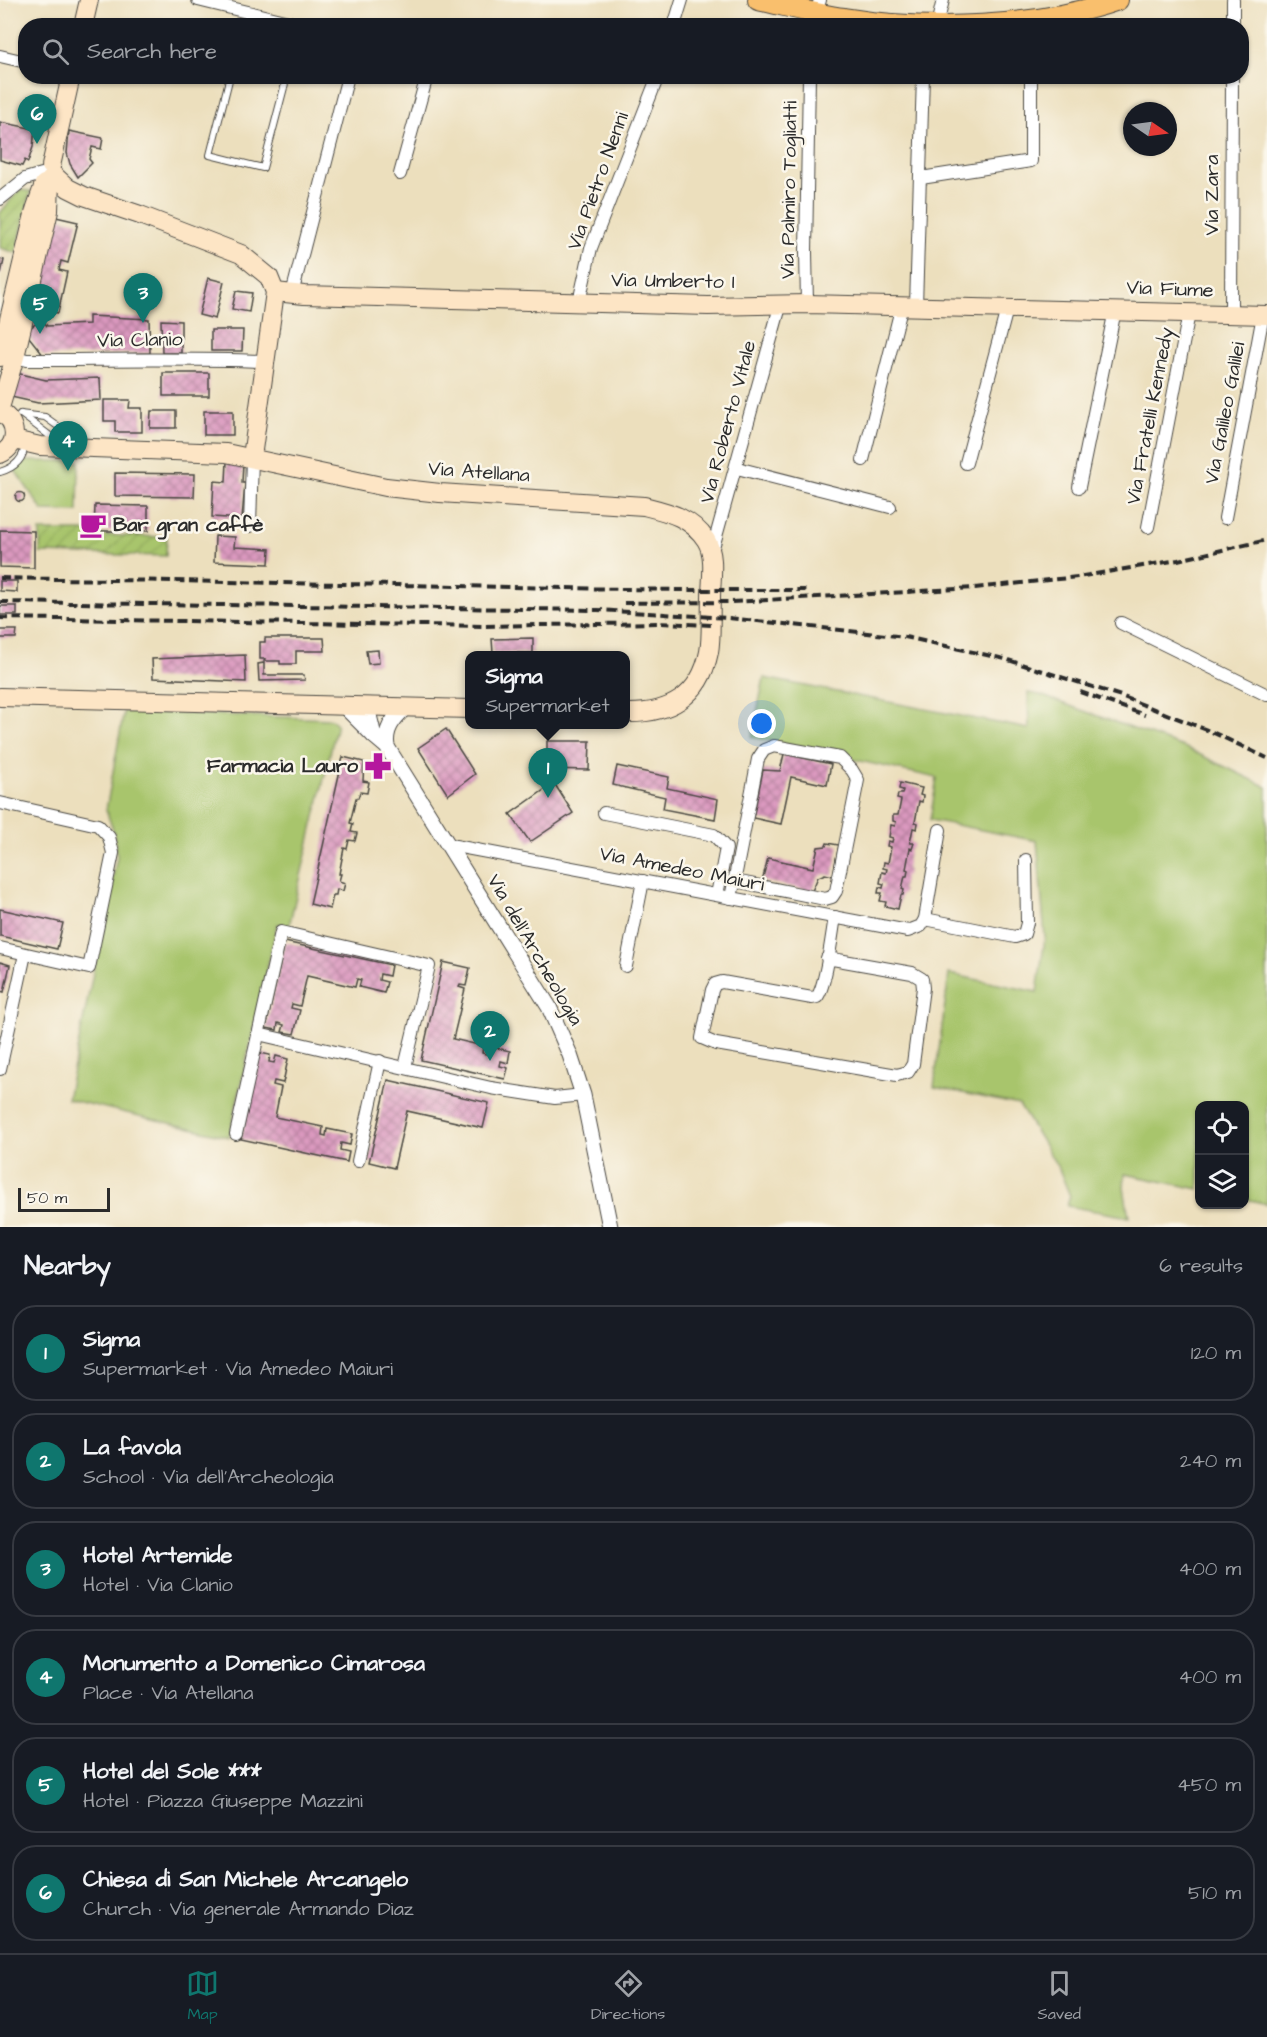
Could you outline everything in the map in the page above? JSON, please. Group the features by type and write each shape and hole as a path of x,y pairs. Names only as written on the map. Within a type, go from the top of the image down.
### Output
{"main road":[{"path":"85,18 89,0"},
{"path":"758,0 845,18"},
{"path":"1051,18 1118,0"},
{"path":"0,454 20,442 6,412 7,357 49,211 49,175 69,84"},
{"path":"49,175 84,196 140,214 242,254 284,293 265,361 252,457"},
{"name":"Via Umberto I","path":"284,293 708,306 781,303 1071,309"},
{"name":"Via Fiume","path":"1071,309 1265,315"},
{"name":"Via Atellana","path":"20,442 66,448 226,453 386,487 440,493 644,506 672,513 694,525 712,551"},
{"path":"630,713 644,714 669,708 687,696 701,676 709,652 712,551"},
{"path":"0,698 465,709"}],"street":[{"path":"198,0 274,18"},
{"path":"676,18 682,0"},
{"path":"939,18 943,0"},
{"path":"1233,0 1233,18"},
{"path":"0,56 18,60"},
{"path":"284,293 346,84"},
{"path":"400,174 425,84"},
{"name":"Via Pietro Nenni","path":"579,302 591,248 655,84"},
{"name":"Via Palmiro Togliatti","path":"807,304 809,84"},
{"path":"863,460 909,306 921,178 923,84"},
{"path":"921,178 1031,161 1031,84"},
{"name":"Via Zara","path":"1231,313 1232,84"},
{"path":"0,198 25,179 49,175"},
{"name":"Via Roberto Vitale","path":"712,551 737,468 781,303"},
{"path":"966,463 1007,309"},
{"path":"1079,487 1115,310"},
{"name":"Via Fratelli Kennedy","path":"1148,528 1189,313"},
{"name":"Via Galileo Galilei","path":"1225,518 1265,315"},
{"name":"Via Clanio","path":"7,357 27,360 157,361 210,358 265,361"},
{"path":"249,526 252,457"},
{"path":"737,468 890,507"},
{"path":"1121,623 1267,695"},
{"path":"344,706 382,739 393,721 405,708"},
{"name":"Via dell'Archeologia","path":"375,707 382,723 382,739 549,1007 570,1055 583,1095 610,1227"},
{"path":"731,898 758,759 764,750 774,746 840,758 858,780 836,891 832,897 825,899 735,881"},
{"path":"0,803 98,825 109,837 113,853 89,968 0,948"},
{"path":"604,813 714,835 726,848 717,895"},
{"path":"940,830 924,918 1015,937 1024,934 1027,924 1026,860"},
{"name":"Via Amedeo Maiuri","path":"450,845 908,931 921,926 924,918"},
{"path":"626,966 643,881"},
{"path":"827,958 912,973 922,979 923,988 913,1064 908,1072 897,1075 716,1044 702,1038 715,984 722,982 817,997 821,992 827,958 835,917"},
{"path":"236,1134 280,932 429,966 405,1067"},
{"path":"0,1069 26,954"},
{"path":"258,1034 492,1088 555,1098 583,1095"},
{"path":"358,1161 380,1061"}],"lane":[{"path":"249,18 250,12"},
{"path":"228,84 210,156 263,168 285,84"},
{"path":"6,412 66,448"},
{"path":"6,412 45,417 87,448"},
{"path":"0,472 22,459 20,442"}],"green space":[{"path":"19,190 31,191 16,253 0,248 0,213"},
{"path":"25,461 79,461 78,512 43,511 14,469"},
{"path":"40,531 94,531 94,535 167,537 166,556 40,553"},
{"path":"764,678 1029,729 1028,693 1040,695 1186,748 1267,787 1267,1204 1249,1200 1249,1101 1195,1101 1195,1188 1125,1174 1124,1188 1129,1217 1067,1206 1070,1196 1059,1169 1019,1105 934,1087 949,974 1037,992 1045,938 1037,841 930,820 937,778 752,737"},
{"path":"124,711 331,719 337,724 289,926 277,924 229,1137 67,1099 117,857 114,833 106,810"}],"building":[{"path":"0,122 35,129 28,162 25,160 22,166 0,160"},
{"path":"69,131 103,138 101,149 92,147 89,159 92,163 78,177 70,164 67,153"},
{"path":"56,217 78,222 68,263 61,261 59,270 67,272 58,313 35,308"},
{"path":"0,259 4,260 1,274 0,274"},
{"path":"208,278 224,282 215,319 199,315"},
{"path":"236,291 252,293 249,312 232,309"},
{"path":"89,316 149,319 150,353 44,356 25,332 42,319 47,326 89,324"},
{"path":"161,320 181,321 181,353 162,353"},
{"path":"211,330 243,330 242,351 211,351"},
{"path":"16,373 46,380 100,378 101,400 38,403 11,397"},
{"path":"163,373 209,373 209,396 163,396"},
{"path":"104,400 130,400 129,408 142,408 142,432 115,432 115,421 104,421"},
{"path":"151,411 176,411 176,428 150,428"},
{"path":"204,411 233,411 233,435 204,435"},
{"path":"227,461 243,462 242,483 245,483 242,519 212,517 214,481 226,482"},
{"path":"115,473 195,474 194,497 115,496"},
{"path":"20,492 25,497 20,502 15,497"},
{"path":"95,505 148,506 148,531 94,531"},
{"path":"0,530 34,531 34,568 0,567"},
{"path":"215,536 235,537 234,547 270,549 269,564 214,562"},
{"path":"0,581 17,581 17,592 0,591"},
{"path":"0,606 17,606 17,615 0,615"},
{"path":"0,630 17,630 16,638 0,638"},
{"path":"265,638 324,638 325,651 296,651 296,664 264,661 265,659 260,659 260,642 265,642"},
{"path":"533,638 533,651 493,651 492,639"},
{"path":"378,650 379,663 368,664 366,651"},
{"path":"245,655 246,682 153,678 152,659"},
{"path":"264,663 264,675 304,675 305,680 259,681 258,664"},
{"path":"446,729 475,774 448,795 418,748"},
{"path":"547,741 590,741 589,770 547,769"},
{"path":"784,754 831,764 827,785 791,777 781,824 753,818 763,770 780,771"},
{"path":"343,757 364,762 363,781 369,782 367,793 360,792 356,798 350,823 353,824 351,832 357,833 355,841 349,840 347,849 344,848 339,881 345,883 343,891 337,889 336,895 333,895 330,909 310,904"},
{"path":"617,766 669,777 667,788 718,799 715,819 663,809 665,797 613,785"},
{"path":"554,783 573,813 530,842 510,814"},
{"path":"900,783 922,788 920,795 923,796 922,802 919,801 915,822 918,823 917,829 913,828 910,843 914,843 912,849 910,848 907,876 905,876 903,895 901,895 898,909 885,906 886,902 880,901 882,893 878,893 879,887 883,888 884,884 880,883 882,872 886,873 887,869 883,868 884,862 888,863 891,847 887,846 888,841 892,842 893,838 889,837 891,825 895,826 896,822 893,821 893,815 898,815 901,800 897,799 898,794 902,794 903,790 899,789"},
{"path":"827,843 839,845 833,876 825,874 818,877 812,891 762,881 768,858 813,868 818,847 826,846"},
{"path":"0,909 63,923 57,949 0,936"},
{"path":"285,942 391,965 389,976 380,974 379,980 387,982 384,993 359,987 361,980 357,979 355,987 307,976 300,1006 292,1004 291,1008 300,1010 294,1034 282,1032 284,1025 278,1023 277,1030 266,1028"},
{"path":"0,962 10,965 4,992 0,991"},
{"path":"443,962 470,968 466,986 460,985 459,987 465,989 453,1039 483,1046 482,1053 486,1054 488,1046 510,1051 508,1063 501,1061 500,1066 508,1068 505,1079 421,1060"},
{"path":"260,1053 270,1055 269,1062 274,1063 276,1056 288,1059 283,1083 274,1081 273,1085 281,1087 275,1117 323,1127 322,1135 326,1136 327,1129 352,1134 350,1145 341,1143 340,1150 349,1152 347,1162 241,1139"},
{"path":"388,1080 489,1103 483,1128 407,1111 394,1168 369,1162"}],"railway":[{"path":"624,603 731,602 975,588 1077,577 1178,560 1267,540"},
{"path":"0,578 681,590 809,590"},
{"path":"0,602 598,610 729,618 905,637 1005,659 1121,696 1212,732 1267,758"},
{"path":"0,618 484,626 658,623 713,625"},
{"path":"1080,692 1145,715"}],"place":[{"name":"Chiesa di San Michele Arcangelo","path":"37,144"},
{"name":"Hotel Artemide","path":"143,323"},
{"name":"Hotel del Sole ***","path":"40,334"},
{"name":"Monumento a Domenico Cimarosa","path":"68,471"},
{"name":"Bar gran caffè","path":"93,525"},
{"name":"Farmacia Lauro","path":"378,766"},
{"name":"Sigma","path":"548,798"},
{"name":"La favola","path":"490,1061"}]}
